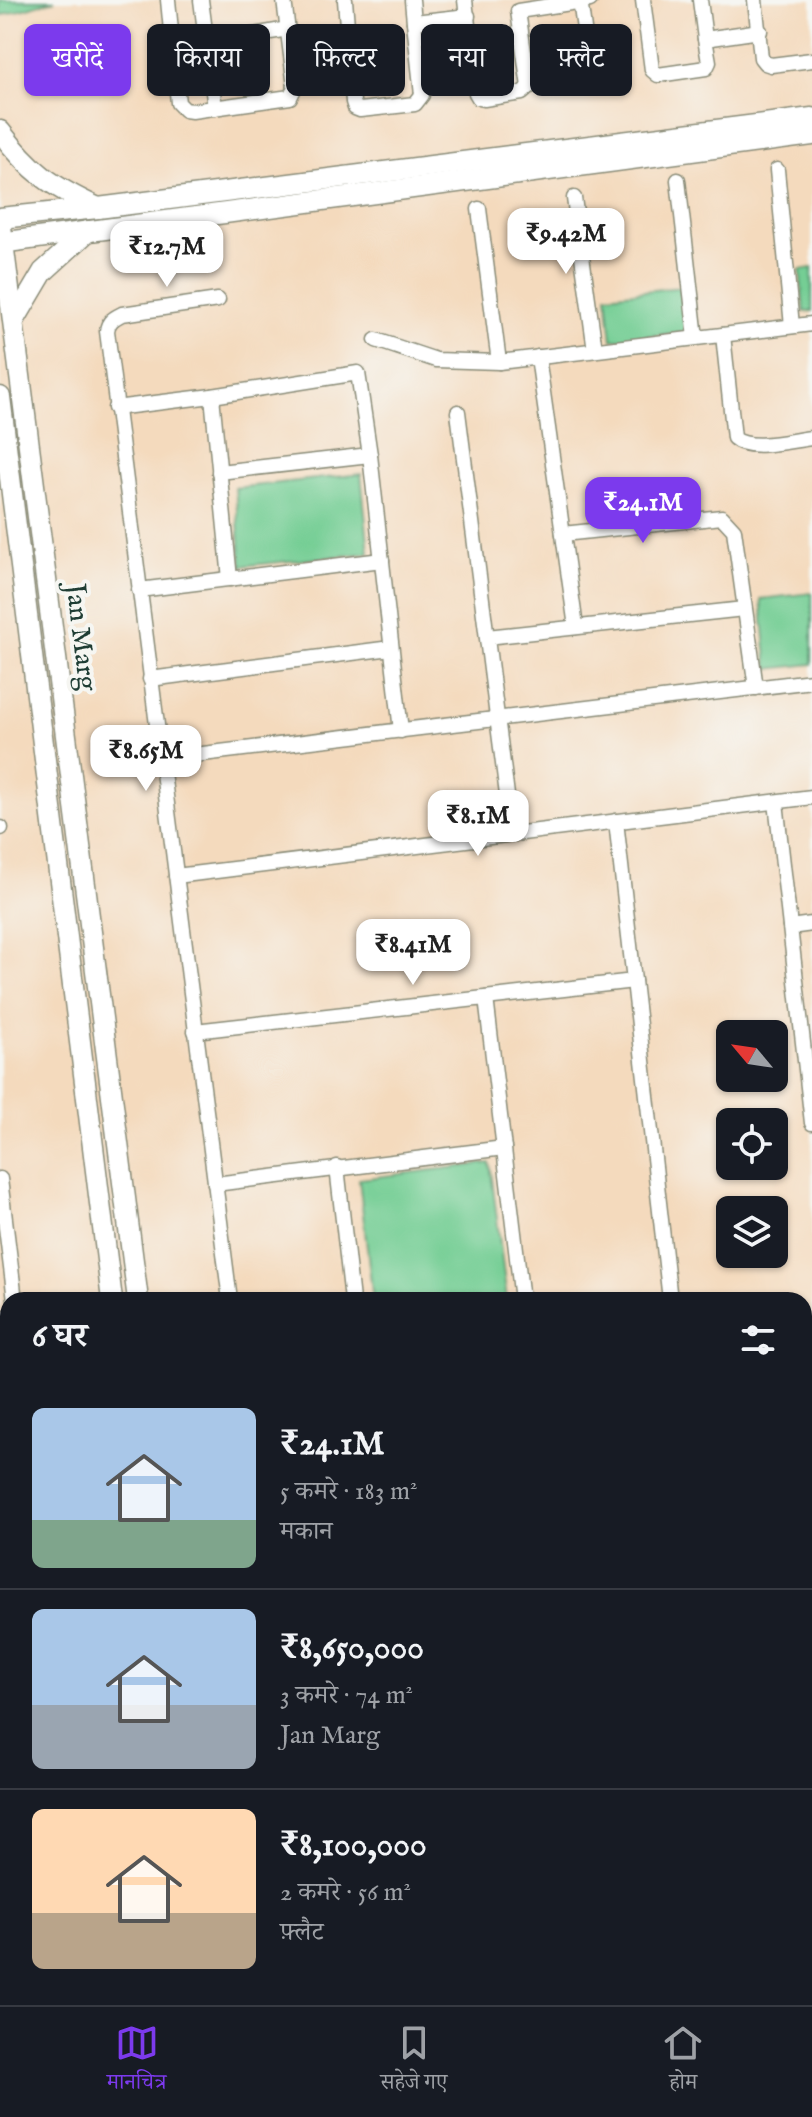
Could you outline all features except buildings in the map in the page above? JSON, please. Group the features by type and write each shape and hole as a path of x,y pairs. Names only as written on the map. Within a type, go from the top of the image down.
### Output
{"main road":[{"path":"0,218 812,118"},
{"path":"0,131 23,161 52,185 98,208"},
{"path":"2,243 812,135"},
{"name":"Jan Marg","path":"0,218 137,1292"},
{"path":"14,321 43,272 88,231"},
{"path":"0,397 111,1292"}],"street":[{"path":"168,0 178,103 185,110 290,96"},
{"path":"201,0 204,24"},
{"path":"284,0 288,24"},
{"path":"345,0 346,24"},
{"path":"354,96 355,108 360,110 415,104 422,95 412,0"},
{"path":"465,0 476,93 484,99 522,93 529,87 517,6 584,0 586,24"},
{"path":"643,0 654,73 706,68 709,62 700,0"},
{"path":"755,0 761,58 765,63 812,60"},
{"path":"414,22 468,16"},
{"path":"705,39 760,31"},
{"path":"214,96 215,108"},
{"path":"777,170 792,326"},
{"path":"678,180 696,338"},
{"path":"574,198 595,350"},
{"path":"479,209 499,362"},
{"path":"218,300 114,318 107,331 229,1292"},
{"path":"376,340 436,360 499,362 812,324"},
{"path":"723,335 734,438 739,443 751,445 812,438"},
{"path":"538,357 576,627"},
{"path":"115,408 358,373 401,731"},
{"path":"212,396 230,579"},
{"path":"458,412 512,834"},
{"path":"219,472 370,455"},
{"path":"563,534 722,517 734,530 756,688"},
{"path":"139,590 382,560"},
{"path":"487,637 744,609"},
{"path":"150,679 391,648"},
{"path":"161,759 812,681"},
{"path":"176,876 812,797"},
{"path":"776,802 812,1123"},
{"path":"616,821 669,1292"},
{"path":"790,927 812,924"},
{"path":"195,1031 634,981"},
{"path":"486,998 521,1292"},
{"path":"215,1184 504,1148"},
{"path":"337,1167 351,1292"},
{"path":"0,1179 14,1292"}],"green space":[{"path":"0,0 55,0 0,16"},
{"path":"812,268 812,311 804,312 800,270"},
{"path":"681,287 686,332 612,340 607,295"},
{"path":"361,474 369,553 242,566 235,488"},
{"path":"812,593 812,664 768,669 761,599"},
{"path":"490,1163 506,1292 372,1292 359,1179"}]}
